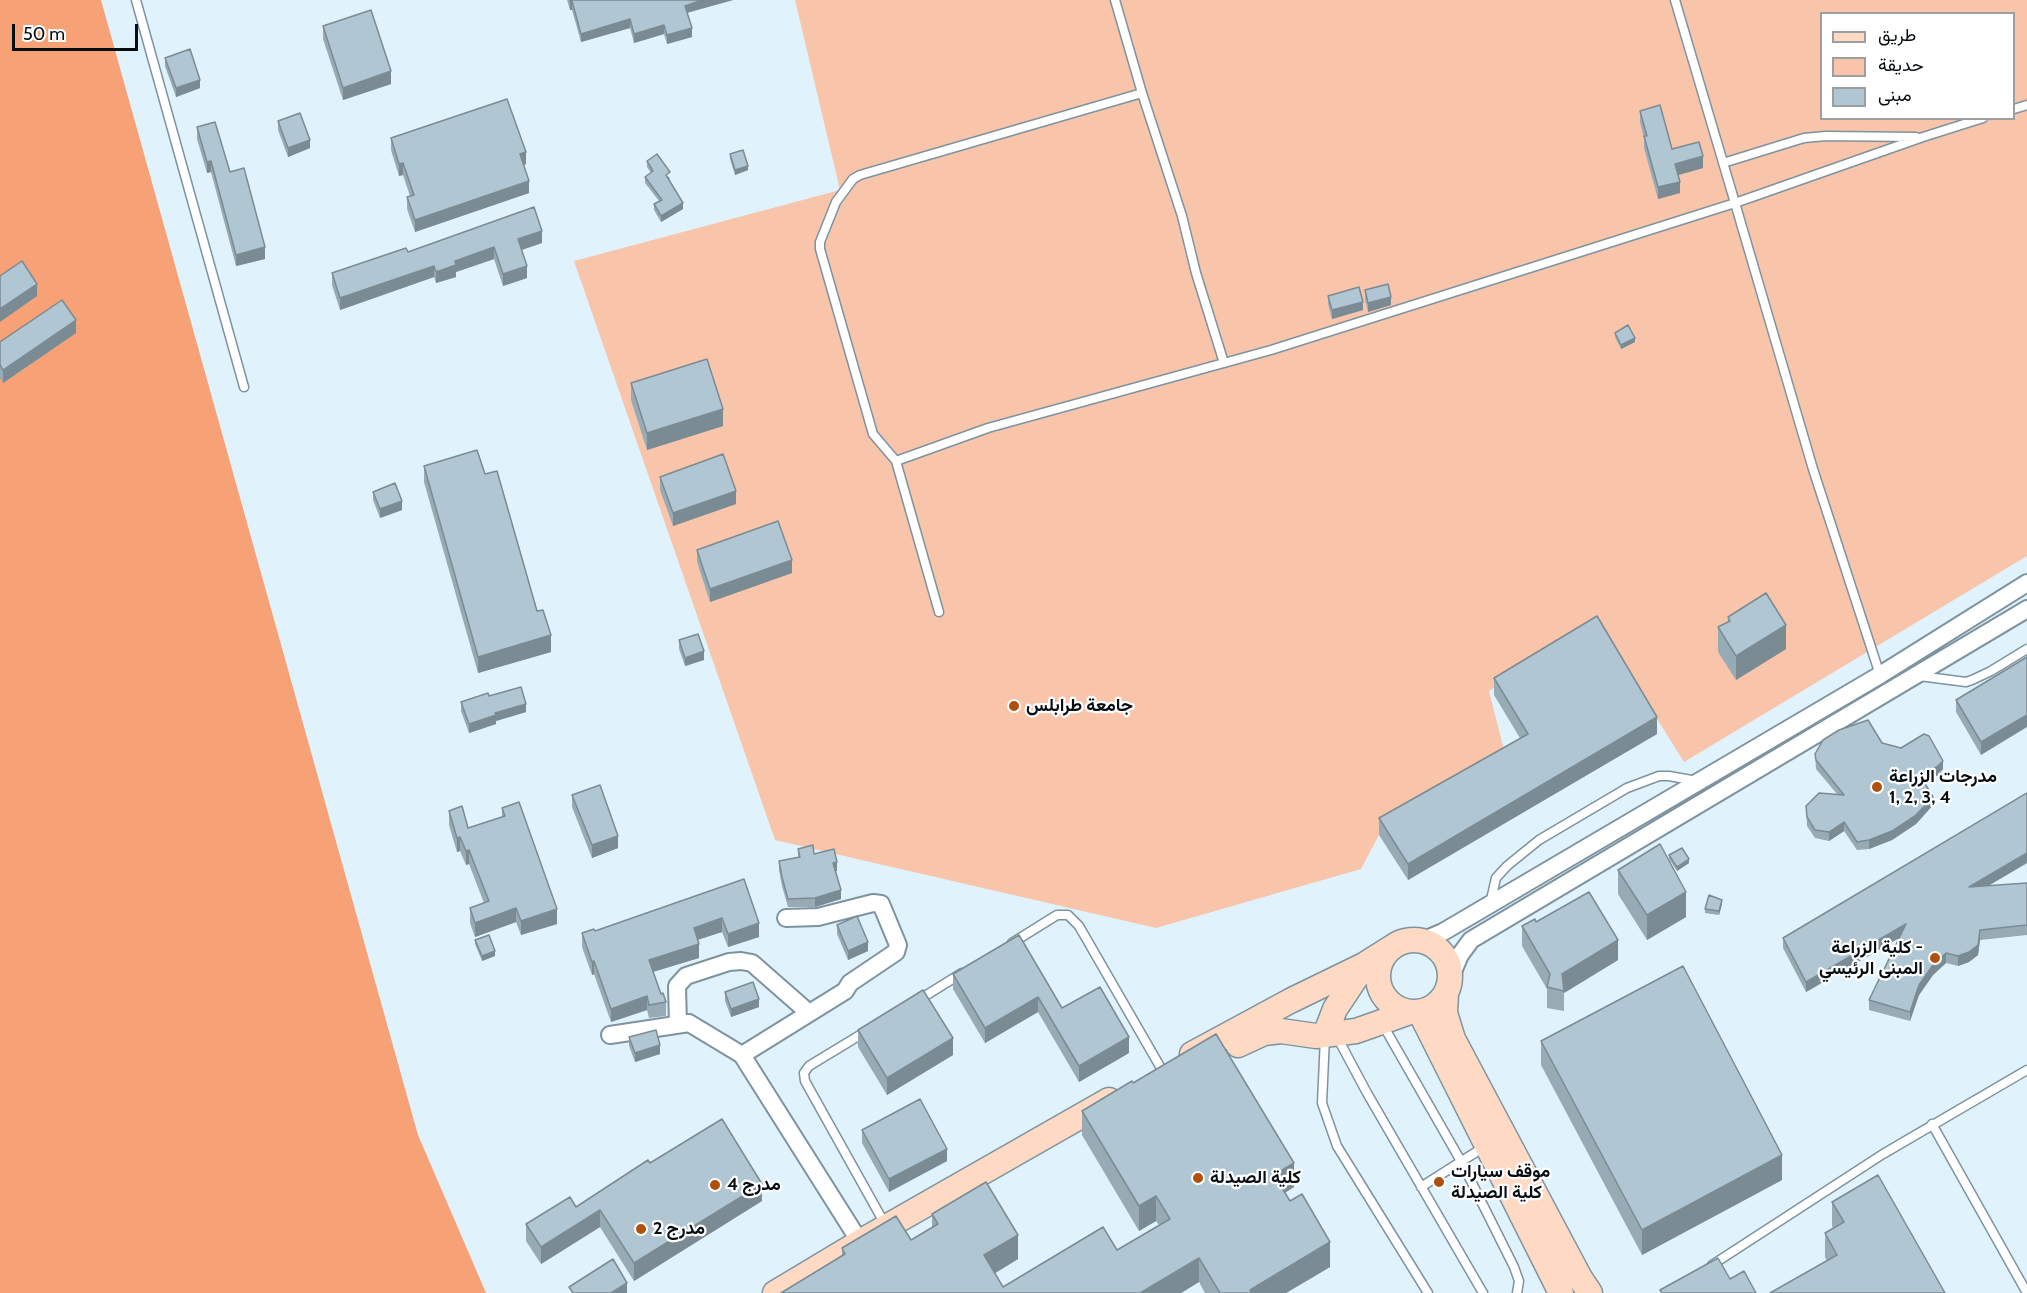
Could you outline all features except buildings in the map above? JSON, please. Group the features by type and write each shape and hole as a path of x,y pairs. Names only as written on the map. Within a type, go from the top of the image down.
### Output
{"street":[{"path":"803,1293 1290,1000 1364,965 1406,941 1422,941 1443,932 1880,675 2027,583"},
{"path":"775,1293 886,1227 1144,1086 1264,1033 1281,1031 1316,1036 1356,1031 1430,1009 1439,1003 1460,955 1471,940 2027,609"},
{"path":"742,1055 845,991 850,983 896,952 898,945 881,904 873,903 818,916 786,918"},
{"path":"1422,941 1437,948 1448,961 1445,1013 1453,1039 1590,1293"},
{"path":"1391,948 1379,966 1379,987 1391,1004 1415,1012 1561,1293"},
{"path":"678,1024 677,986 686,976 729,962 741,961 752,963 809,1014"},
{"path":"1331,1034 1335,1009 1364,965"},
{"path":"610,1035 689,1023 742,1055 860,1242"}],"lane":[{"path":"136,0 244,387"},
{"path":"1115,0 1182,216 1196,273 1224,363"},
{"path":"1675,0 1813,469 1880,675"},
{"path":"939,612 896,460 873,434 820,249 820,242 836,202 853,179 860,175 1142,93"},
{"path":"896,460 988,428 1224,363 1469,288 1735,203 1977,120"},
{"path":"1723,163 1804,138 1826,136 1923,137"},
{"path":"1917,675 1966,682 1991,671 2027,649"},
{"path":"1490,904 1496,878 1539,840 1627,788 1648,780 1659,776 1669,776 1698,781"},
{"path":"1008,945 1058,915 1068,915 1078,926 1144,1086"},
{"path":"909,1006 968,970"},
{"path":"1382,1023 1462,1163 1514,1267 1519,1281 1516,1293"},
{"path":"869,1030 809,1066 804,1073 805,1081 886,1227"},
{"path":"1331,1034 1348,1059 1483,1293"},
{"path":"1331,1034 1322,1103 1337,1146 1428,1293"},
{"path":"1703,1271 1824,1190 1932,1124 2027,1070"},
{"path":"1932,1124 2026,1293"},
{"path":"1421,1187 1486,1146"}],"shaded area":[{"name":"جامعة طرابلس","path":"0,0 2027,0 2027,1293 0,1293"},
{"path":"0,0 101,0 418,1135 486,1293 0,1293"}],"green space":[{"path":"795,0 2027,0 2027,556 1684,762 1599,626 1489,691 1507,762 1379,835 1361,869 1156,928 775,840 574,261 840,190"}],"place":[{"name":"جامعة طرابلس","path":"1014,706"},
{"name":"مدرجات الزراعة 1, 2, 3, 4","path":"1877,787"},
{"name":"كلية الزراعة - المبنى الرئيسي","path":"1935,958"},
{"name":"كلية الصيدلة","path":"1198,1178"},
{"name":"موقف سيارات كلية الصيدلة","path":"1439,1182"},
{"name":"مدرج 4","path":"715,1185"},
{"name":"مدرج 2","path":"641,1229"}]}
